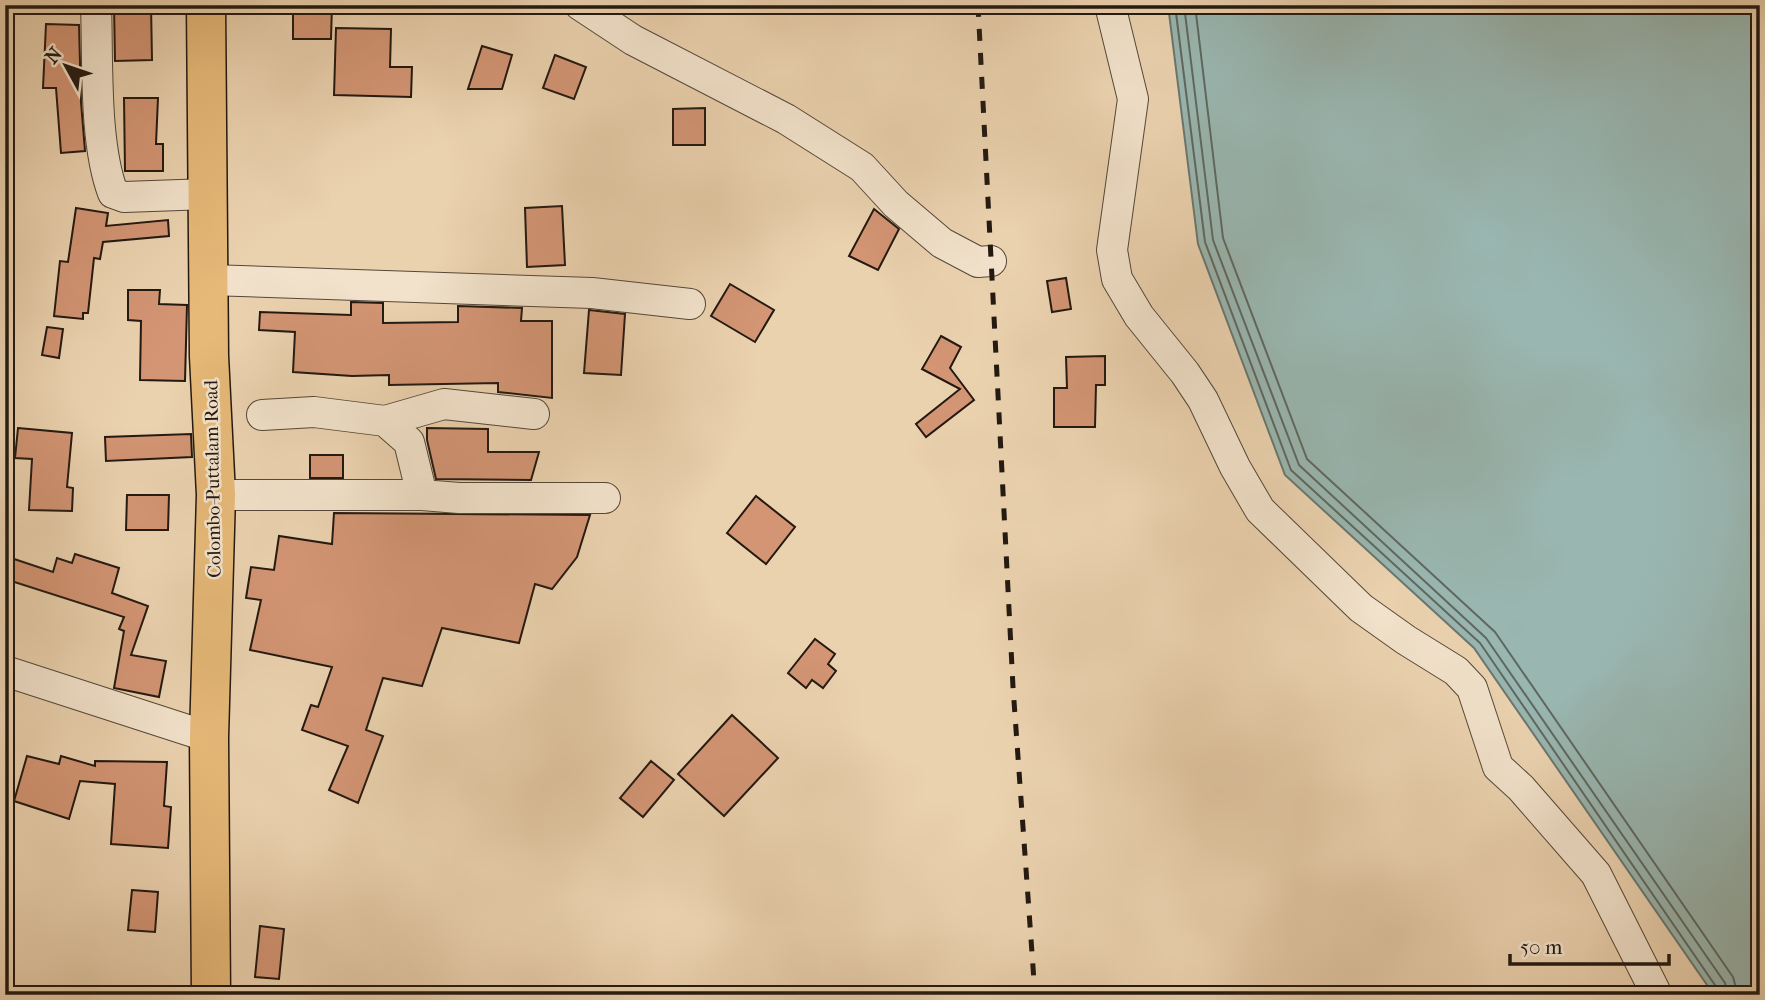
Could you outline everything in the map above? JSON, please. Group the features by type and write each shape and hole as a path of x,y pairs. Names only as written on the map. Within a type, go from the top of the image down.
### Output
{"highway":[{"name":"Colombo-Puttalam Road","path":"205,5 209,356 216,495 209,737 211,995"}],"street":[{"path":"96,5 100,120 109,180 114,192 124,197 208,194"},
{"path":"580,5 633,40 786,119 862,167 896,205 942,243 978,262 991,261"},
{"path":"1110,5 1133,99 1112,250 1117,279 1139,316 1203,400 1235,467 1260,510 1361,608 1456,671 1472,688 1498,766 1521,788 1596,874 1657,995"},
{"path":"209,280 592,293 691,304"},
{"path":"262,415 314,412 385,421 444,404 534,414"},
{"path":"385,421 409,442 422,495"},
{"path":"216,495 604,498"},
{"path":"5,671 209,737"}],"water":[{"path":"1168,5 1760,5 1760,995 1714,995 1474,648 1285,475 1198,244"}],"building":[{"path":"114,5 151,5 152,60 115,61"},
{"path":"293,5 332,5 331,39 293,39"},
{"path":"46,24 79,25 85,151 61,153 56,88 43,88"},
{"path":"336,28 391,29 390,67 412,67 411,97 334,95"},
{"path":"482,46 512,55 502,89 468,89"},
{"path":"555,55 586,67 574,99 543,88"},
{"path":"124,98 158,98 156,144 163,144 163,171 125,171"},
{"path":"705,108 705,145 673,145 673,109"},
{"path":"562,206 565,265 527,267 525,208"},
{"path":"76,208 108,213 106,226 168,220 169,236 103,242 100,259 94,258 88,313 83,313 83,319 54,316 60,261 68,262"},
{"path":"874,209 899,229 878,270 849,256"},
{"path":"1066,278 1071,309 1052,312 1047,281"},
{"path":"730,284 774,310 755,342 711,316"},
{"path":"128,290 160,290 159,304 187,305 185,381 140,380 141,321 128,320"},
{"path":"351,302 383,303 383,323 458,322 458,306 522,308 521,321 552,321 552,398 498,392 498,383 389,385 389,375 352,376 293,372 295,332 259,330 260,312 351,315"},
{"path":"589,310 625,314 621,375 584,373"},
{"path":"47,327 63,329 59,358 42,355"},
{"path":"941,336 961,347 950,368 974,400 926,437 916,424 960,389 922,369"},
{"path":"1105,356 1105,385 1096,385 1095,427 1054,427 1054,388 1067,388 1066,357"},
{"path":"18,428 72,433 67,487 73,488 72,511 29,510 32,459 15,458"},
{"path":"427,428 488,429 488,452 539,452 531,480 436,479"},
{"path":"191,434 192,457 106,461 105,437"},
{"path":"310,455 343,455 343,478 310,478"},
{"path":"127,495 169,495 168,530 126,530"},
{"path":"756,496 795,527 766,564 727,533"},
{"path":"334,513 590,515 577,557 552,589 535,584 519,643 442,628 422,686 383,678 366,730 383,736 358,803 329,790 348,746 302,730 311,705 318,707 332,667 250,650 261,600 246,598 251,567 274,570 279,536 332,544"},
{"path":"75,554 119,568 112,593 148,606 131,655 166,661 159,697 114,688 124,631 119,629 124,617 5,579 5,556 53,572 57,558 72,563"},
{"path":"815,639 835,654 828,664 836,671 823,688 812,680 806,688 788,673"},
{"path":"732,715 778,758 724,816 678,774"},
{"path":"27,756 59,764 61,756 95,766 95,761 167,762 164,806 171,807 168,848 111,844 115,784 80,781 69,819 14,801"},
{"path":"651,761 674,780 643,817 620,798"},
{"path":"132,890 158,892 155,932 128,930"},
{"path":"260,926 284,929 279,979 255,977"}],"railway":[{"path":"978,5 1013,687 1035,995"}]}
